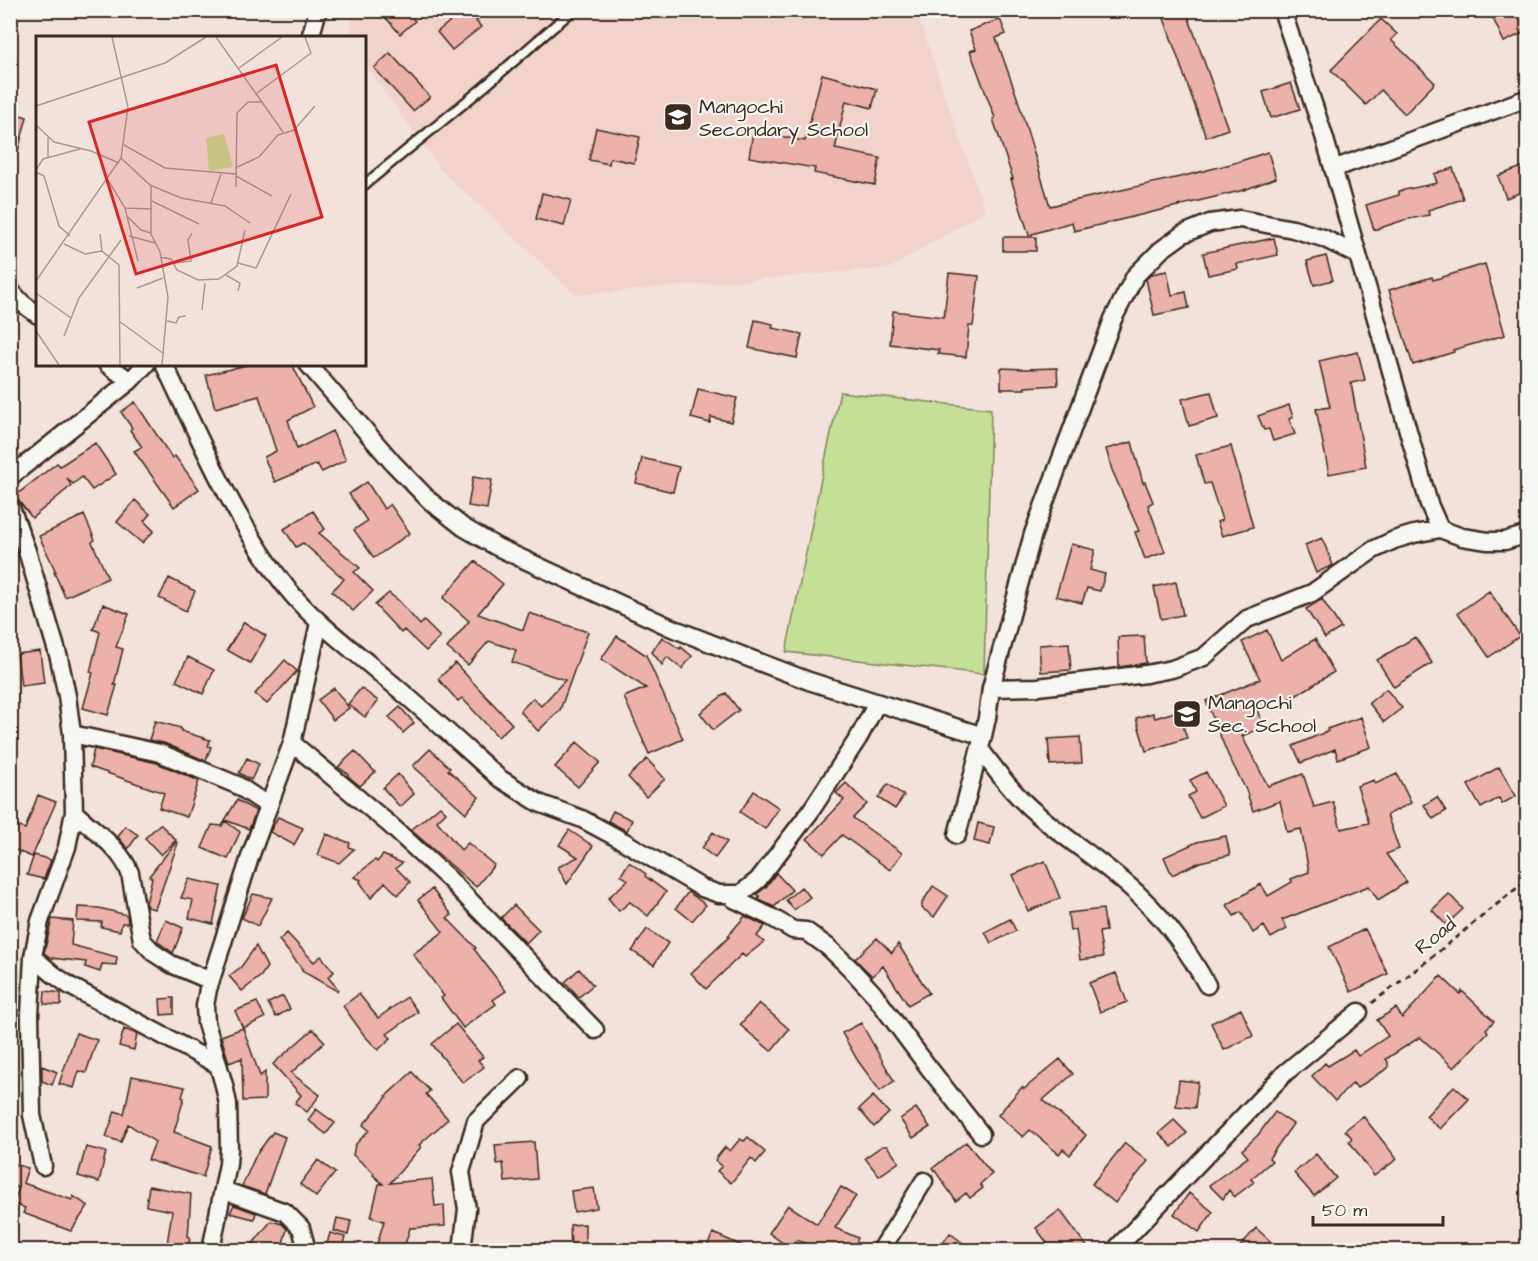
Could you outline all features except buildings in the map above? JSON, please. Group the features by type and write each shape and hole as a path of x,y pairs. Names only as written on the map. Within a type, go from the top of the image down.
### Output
{"street":[{"path":"311,36 318,10"},
{"path":"1282,10 1333,169 1429,504 1440,529"},
{"path":"1333,169 1527,98"},
{"path":"957,835 982,743 991,688 1021,577 1045,501 1113,319 1136,276 1161,250 1183,234 1210,223 1240,219 1323,238 1358,255"},
{"path":"10,290 36,314"},
{"path":"110,366 130,381"},
{"path":"10,477 130,381 144,366"},
{"path":"165,366 231,501 258,548 310,615 392,683 499,778 516,790 539,803 592,824 702,888 719,894 736,894 734,899"},
{"path":"310,366 393,463 430,501 471,532 496,547 672,628 809,681 877,703 982,743 1016,795 1120,878 1157,913 1187,950 1207,985"},
{"path":"10,505 27,551 59,658 72,734 74,812 61,867 40,921 33,957 30,1015 32,1115 42,1166"},
{"path":"991,688 1038,687 1107,680 1172,669 1204,657 1247,619 1312,593 1373,550 1394,540 1428,530 1440,529 1462,537 1488,541 1505,541 1527,534"},
{"path":"211,1251 230,1149 228,1104 206,1023 208,989 251,854 292,743 319,623"},
{"path":"734,899 758,880 810,812 859,737 877,703"},
{"path":"72,734 160,753 237,785 268,806"},
{"path":"292,743 389,824 450,880 595,1030"},
{"path":"74,812 115,849 128,865 142,940 154,953 171,964 211,981"},
{"path":"734,899 793,930 806,931 828,947 873,993 981,1134"},
{"path":"33,957 70,986 218,1065"},
{"path":"1115,1251 1285,1072 1359,1012"},
{"path":"462,1251 466,1209 461,1172 476,1121 520,1078"},
{"path":"881,1251 924,1181"},
{"path":"223,1190 285,1212 301,1228 307,1251"}],"lane":[{"path":"366,183 484,87 573,10"}],"path":[{"name":"Road","path":"1359,1012 1422,965 1527,879"}],"shaded area":[{"name":"Mangochi Secondary School","path":"351,11 916,11 985,211 890,268 576,295 442,171 366,65 366,36 351,36"}],"green space":[{"path":"840,392 991,409 984,674 786,652"}],"place":[{"name":"Mangochi Secondary School","path":"678,117"},
{"name":"Mangochi Sec. School","path":"1187,714"}]}
